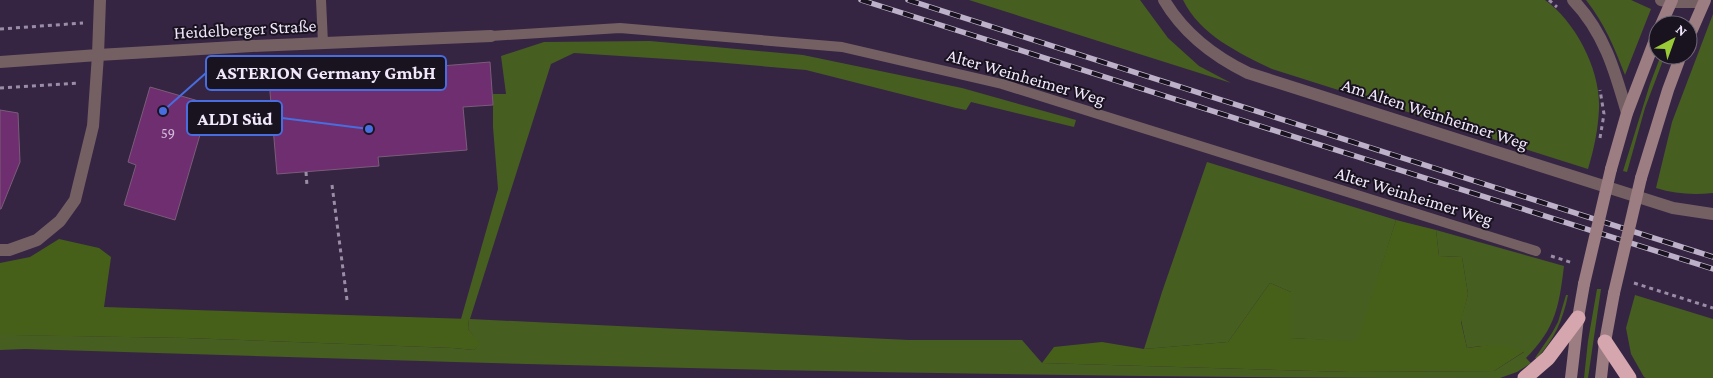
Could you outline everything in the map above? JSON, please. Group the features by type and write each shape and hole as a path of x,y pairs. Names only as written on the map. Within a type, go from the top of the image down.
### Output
{"highway":[{"path":"1525,378 1548,358 1578,318"},
{"path":"1605,342 1629,378"}],"main road":[{"path":"1664,15 1668,1"},
{"path":"1697,15 1703,1"},
{"path":"1571,378 1584,284 1611,169 1627,113 1648,58"},
{"path":"1601,378 1614,293 1641,178 1668,90 1678,65"}],"street":[{"path":"0,250 9,250 37,240 60,220 75,200 94,126 100,0"},
{"path":"1573,0 1593,25 1611,60 1627,113"},
{"path":"1668,1 1703,1"},
{"name":"Am Alten Weinheimer Weg","path":"1166,2 1194,38 1226,62 1248,73 1673,208 1713,214"},
{"name":"Heidelberger Straße","path":"0,62 322,43 491,36"}],"lane":[{"path":"322,0 322,43"},
{"name":"Alter Weinheimer Weg","path":"491,36 620,28 842,47 1002,84 1536,251"}],"path":[{"path":"1549,0 1559,10"},
{"path":"0,29 99,22"},
{"path":"1598,145 1604,114 1599,81"},
{"path":"0,88 97,82"},
{"path":"306,172 307,186"},
{"path":"332,185 347,300"}],"green space":[{"path":"969,0 1140,0 1168,38 1199,66 1231,83"},
{"path":"1183,0 1545,0 1567,21 1576,34 1584,48 1596,79 1599,109 1588,169 1272,69 1234,49 1210,33 1190,12"},
{"path":"1586,0 1631,0 1651,9 1625,75 1613,45"},
{"path":"1713,14 1713,193 1684,194 1670,192 1656,188 1672,122 1694,65 1698,65 1698,54"},
{"path":"650,41 803,55 962,88 1076,120 1074,127 971,102 966,110 806,70 574,53 551,64 470,319 909,340 1022,340 1042,363 1350,372 1494,371 1524,352 1495,346 1467,348 1461,320 1468,294 1462,257 1439,256 1436,230 1564,266 1558,305 1544,337 1526,358 1531,363 1517,372 1500,378 1108,376 716,369 25,349 0,350 0,335 14,335 186,338 474,350 480,344 468,329 469,319 461,319 498,189 493,127 493,94 506,94 501,56 544,42"},
{"path":"1657,65 1661,65 1645,108 1627,172 1623,171"},
{"path":"1207,162 1396,220 1358,342 1291,338 1291,292 1270,283 1228,342 1144,349"},
{"path":"1396,220 1436,230 1439,256 1462,257 1468,294 1461,322 1467,348 1502,345 1525,351 1494,371 1350,372 1042,363 1054,347 1102,342 1144,349 1228,342 1270,283 1291,292 1291,338 1357,341"},
{"path":"59,239 99,248 111,257 104,307 469,319 468,329 481,344 474,350 186,338 0,335 0,263 30,257"},
{"path":"1597,289 1601,289 1588,378 1584,378 1588,341"},
{"path":"1566,295 1568,295 1566,304 1557,329 1543,351 1535,358 1558,322"},
{"path":"1635,295 1713,319 1713,378 1644,377 1631,354 1626,328"}],"building":[{"path":"490,62 493,105 463,107 467,150 378,157 379,166 277,174 269,80"},
{"path":"150,87 209,104 175,220 124,205 136,165 128,162"},
{"path":"0,110 18,113 20,162 1,209 0,209"}],"railway":[{"path":"861,0 1713,269"},
{"path":"908,0 1713,257"}],"place":[{"name":"ASTERION Germany GmbH","path":"163,111"},
{"name":"ALDI Süd","path":"369,129"}]}
